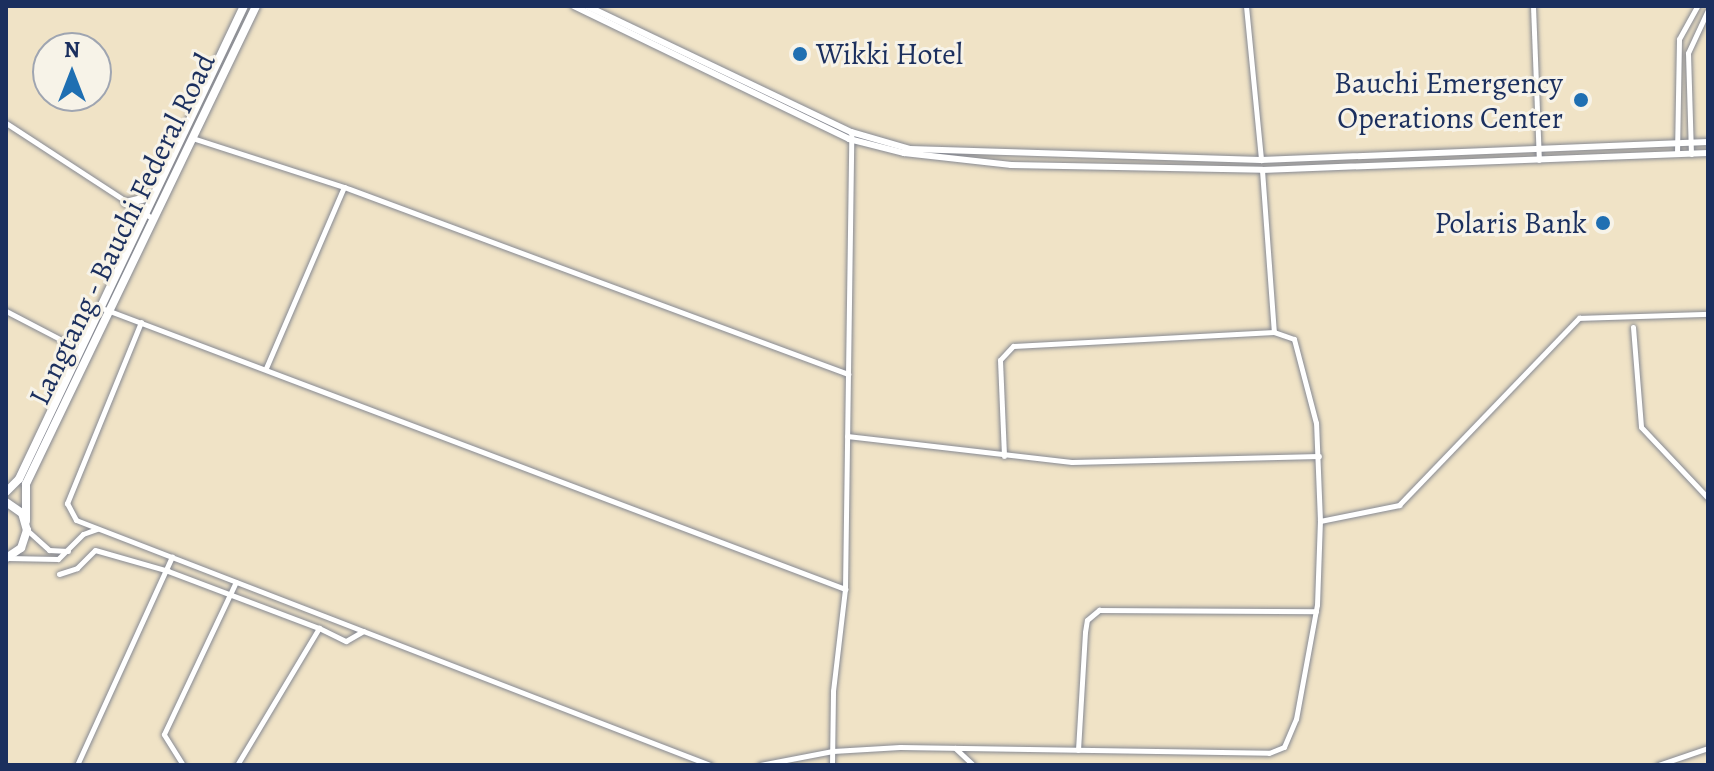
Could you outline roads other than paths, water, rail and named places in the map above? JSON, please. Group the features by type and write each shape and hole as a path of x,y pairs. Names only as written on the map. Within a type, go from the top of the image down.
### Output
{"main road":[{"name":"Langtang - Bauchi Federal Road","path":"6,492 19,479 142,213 244,6"},
{"name":"Langtang - Bauchi Federal Road","path":"27,525 26,484 256,6"},
{"path":"126,203 150,197"},
{"path":"6,502 27,525 21,548 6,558"}],"street":[{"path":"574,6 850,135 904,153 1011,165 1262,170 1708,153"},
{"path":"587,6 850,135 923,150 1261,160 1708,142"},
{"path":"1246,6 1261,160"},
{"path":"1533,6 1539,160"},
{"path":"1677,154 1679,39 1697,6"},
{"path":"1691,154 1688,53 1708,10"},
{"path":"6,123 152,218"},
{"path":"832,765 845,589 850,135"},
{"path":"191,138 344,187 848,374"},
{"path":"1262,170 1274,332"},
{"path":"266,368 344,187"},
{"path":"98,306 845,589"},
{"path":"6,311 79,349"},
{"path":"1320,521 1399,505 1579,318 1708,314"},
{"path":"141,322 67,503 76,520 710,765"},
{"path":"1633,327 1641,427 1708,498"},
{"path":"760,765 833,751 954,748 1277,751 1292,733 1316,611 1320,521 1319,456 1294,339 1274,332 1013,346 1000,360 1004,456"},
{"path":"847,436 1004,456 1140,463 1319,456"},
{"path":"27,525 49,550 69,551"},
{"path":"6,558 58,559 83,534 98,529"},
{"path":"59,574 77,568 95,550 168,571 346,641 363,631"},
{"path":"87,765 79,762 172,557"},
{"path":"183,765 164,734 236,582"},
{"path":"1078,750 1085,632 1087,620 1099,610 1316,611"},
{"path":"237,765 319,628"},
{"path":"954,748 973,765"},
{"path":"1658,765 1708,748"}],"place":[{"name":"Wikki Hotel","path":"800,54"},
{"name":"Bauchi Emergency Operations Center","path":"1581,100"},
{"name":"Polaris Bank","path":"1603,223"}]}
